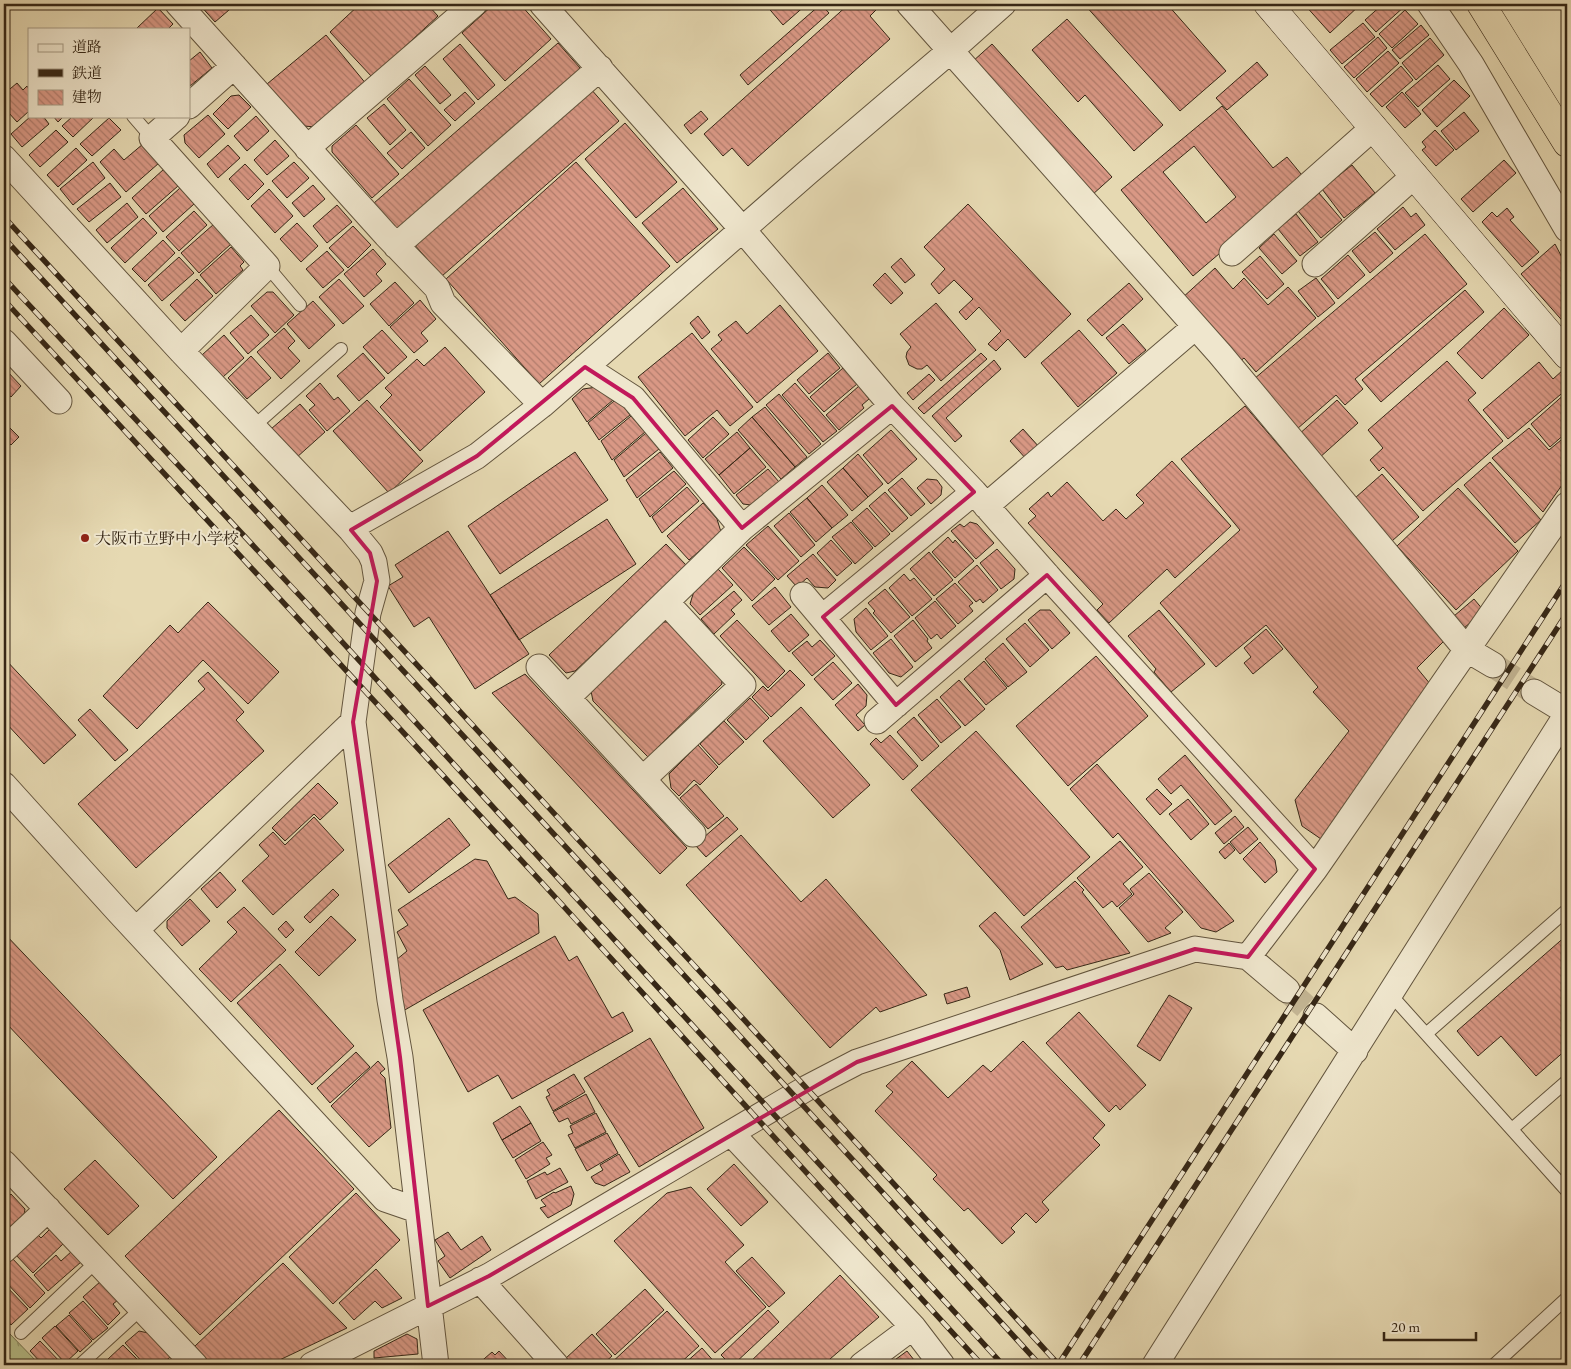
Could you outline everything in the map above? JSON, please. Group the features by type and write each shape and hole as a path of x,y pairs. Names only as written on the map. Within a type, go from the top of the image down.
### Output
{"highway":[{"path":"1481,4 1567,143"}],"street":[{"path":"178,4 396,246 437,288 443,304 542,405"},
{"path":"307,148 474,4"},
{"path":"542,4 744,230 892,406 980,499 1315,869"},
{"path":"909,4 1195,327 1466,649 1493,665"},
{"path":"351,530 357,524 477,456 542,405 1003,4"},
{"path":"1268,4 1567,355"},
{"path":"1441,7 1471,64 1567,229"},
{"path":"190,105 234,66"},
{"path":"396,246 600,68"},
{"path":"175,118 152,138 267,266 181,351"},
{"path":"1232,252 1374,128"},
{"path":"4,158 181,351 351,530 370,553 374,562 377,581 368,613 353,722 390,1000 400,1057 436,1365"},
{"path":"1315,264 1414,175"},
{"path":"822,617 980,499 1195,327"},
{"path":"4,342 60,400"},
{"path":"586,367 633,398 742,528"},
{"path":"568,697 742,528 892,406"},
{"path":"1248,957 1315,869 1567,505"},
{"path":"877,721 1047,575"},
{"path":"803,595 896,705"},
{"path":"642,779 743,684 666,602"},
{"path":"539,666 693,834"},
{"path":"1155,1365 1391,995 1567,713 1534,692"},
{"path":"136,930 353,722"},
{"path":"4,784 136,930 385,1199 417,1210"},
{"path":"312,1365 480,1280 807,1088 856,1062 1195,949 1248,957 1286,990"},
{"path":"1316,1016 1355,1051"},
{"path":"731,1133 913,1327 942,1365"},
{"path":"4,1163 194,1365"},
{"path":"4,1250 48,1210"},
{"path":"480,1280 556,1365"},
{"path":"862,1365 913,1327"}],"lane":[{"path":"135,118 152,138"},
{"path":"267,266 300,305"},
{"path":"253,427 341,349"},
{"path":"1426,1034 1567,910"},
{"path":"1391,995 1567,1190"},
{"path":"1512,1129 1567,1081"},
{"path":"21,1333 97,1261"},
{"path":"1494,1365 1567,1298"},
{"path":"80,1365 141,1309"}],"highlighted area":[{"path":"585,367 633,398 742,528 892,406 974,492 823,617 896,705 1047,575 1315,869 1248,957 1195,949 857,1062 489,1276 428,1306 400,1057 353,722 377,581 370,553 351,530 477,456"}],"green space":[{"path":"8,1332 40,1365 4,1365 4,1336"}],"building":[{"path":"199,4 236,4 215,22"},
{"path":"360,4 427,4 438,16 372,77 330,32"},
{"path":"440,4 459,4 449,13"},
{"path":"494,4 520,4 551,39 505,81 462,33"},
{"path":"765,4 807,4 783,25"},
{"path":"821,4 829,13 748,85 740,75"},
{"path":"849,4 874,4 878,8 870,16 890,39 748,166 732,148 723,156 704,134"},
{"path":"1084,4 1167,4 1226,71 1180,111"},
{"path":"1304,4 1361,4 1330,33"},
{"path":"1383,4 1403,4 1405,6 1376,32 1365,20"},
{"path":"158,8 173,24 169,28 137,28"},
{"path":"1405,10 1418,24 1392,48 1379,34"},
{"path":"1067,19 1163,125 1134,151 1085,95 1078,102 1032,50"},
{"path":"1363,23 1375,37 1342,64 1330,50"},
{"path":"1421,25 1429,35 1400,59 1392,50"},
{"path":"326,35 367,85 317,127 303,126 267,84"},
{"path":"1378,37 1387,48 1354,78 1344,67"},
{"path":"1430,38 1444,55 1416,80 1402,63"},
{"path":"558,43 580,68 579,78 404,230 396,229 374,203"},
{"path":"460,44 495,85 478,100 443,59"},
{"path":"992,44 1112,177 1092,195 972,62"},
{"path":"1388,51 1399,63 1367,92 1356,79"},
{"path":"200,52 212,68 190,86 190,60"},
{"path":"1257,62 1268,75 1227,110 1216,98"},
{"path":"1438,65 1450,79 1418,107 1405,93"},
{"path":"425,66 451,95 440,104 415,75"},
{"path":"1401,66 1413,80 1382,107 1370,94"},
{"path":"409,79 451,125 428,146 387,99"},
{"path":"1454,80 1470,96 1437,127 1422,110"},
{"path":"17,83 23,90 27,86 28,88 28,112 17,122 8,112 4,116 4,94"},
{"path":"590,88 619,121 442,276 413,243"},
{"path":"465,92 475,103 455,121 444,110"},
{"path":"1402,92 1421,114 1405,128 1386,107"},
{"path":"239,95 251,107 228,129 213,114 231,96"},
{"path":"384,104 406,130 390,145 367,118"},
{"path":"1222,106 1273,168 1287,157 1306,180 1193,276 1121,190","holes":["1194,146 1236,197 1206,223 1163,172"]},
{"path":"701,111 708,119 691,134 684,125"},
{"path":"1464,112 1479,131 1456,150 1441,131"},
{"path":"208,115 225,134 199,158 185,143 184,135"},
{"path":"256,116 269,131 247,151 234,136"},
{"path":"29,118 44,118 49,124 22,147 11,134"},
{"path":"71,118 93,118 73,137 62,126"},
{"path":"109,118 121,130 92,156 80,144"},
{"path":"625,123 677,182 636,218 585,159"},
{"path":"356,125 399,174 372,198 332,152 332,146"},
{"path":"56,130 68,142 40,167 29,155"},
{"path":"1435,130 1454,150 1436,166 1422,150 1426,147 1422,142"},
{"path":"411,132 425,148 402,169 387,153"},
{"path":"275,140 289,156 267,175 254,160"},
{"path":"143,144 159,163 126,192 100,162 114,149 124,160"},
{"path":"228,145 240,158 218,178 207,164"},
{"path":"76,148 87,160 58,187 47,175"},
{"path":"1504,160 1516,173 1473,212 1461,199"},
{"path":"93,162 105,178 73,205 60,189"},
{"path":"294,162 309,178 287,198 272,181"},
{"path":"576,162 670,266 539,384 446,279"},
{"path":"245,164 264,184 248,200 229,179"},
{"path":"1352,165 1375,193 1344,218 1322,189"},
{"path":"164,169 178,186 146,214 132,198"},
{"path":"110,183 121,197 89,222 77,209"},
{"path":"313,185 325,199 304,217 292,203"},
{"path":"180,188 194,204 163,232 149,216"},
{"path":"683,188 718,229 677,263 642,223"},
{"path":"269,189 293,216 275,233 251,206"},
{"path":"1319,193 1342,220 1321,238 1298,211"},
{"path":"127,203 138,217 107,243 96,230"},
{"path":"968,204 1071,314 1025,358 1008,339 996,351 988,344 1001,331 979,307 966,320 959,312 973,299 954,280 939,294 931,284 945,269 924,247"},
{"path":"337,205 352,222 327,243 313,226"},
{"path":"1403,207 1411,217 1416,213 1425,225 1395,250 1377,229"},
{"path":"1507,208 1514,217 1510,220 1539,252 1522,267 1482,222 1492,212 1497,217"},
{"path":"194,211 207,225 179,251 166,237"},
{"path":"1296,214 1318,242 1300,256 1278,229"},
{"path":"143,218 157,233 125,263 111,248"},
{"path":"297,223 318,246 301,262 280,239"},
{"path":"214,224 231,244 199,273 181,253"},
{"path":"353,226 371,245 348,268 329,248"},
{"path":"1375,232 1393,253 1370,273 1352,251"},
{"path":"1274,234 1297,261 1282,274 1259,248"},
{"path":"1425,234 1467,284 1355,379 1363,389 1345,405 1336,395 1297,429 1254,379"},
{"path":"163,240 175,253 145,282 132,269"},
{"path":"1555,244 1567,267 1567,326 1521,274"},
{"path":"231,247 244,262 240,266 243,270 216,294 200,275"},
{"path":"373,249 386,264 376,274 382,281 364,297 344,274"},
{"path":"327,251 344,270 323,288 306,269"},
{"path":"1348,255 1365,275 1338,299 1321,279"},
{"path":"1260,256 1284,284 1267,299 1242,272"},
{"path":"179,257 194,273 162,301 148,285"},
{"path":"901,258 915,275 905,283 891,267"},
{"path":"1215,268 1233,289 1244,278 1268,305 1288,287 1316,318 1256,372 1244,358 1238,363 1181,299"},
{"path":"885,273 903,293 891,304 873,285"},
{"path":"1316,278 1335,303 1318,317 1298,291"},
{"path":"197,279 213,296 185,321 170,305"},
{"path":"339,279 364,306 343,324 319,297"},
{"path":"395,282 414,303 389,326 370,304"},
{"path":"1129,283 1143,299 1102,336 1087,320"},
{"path":"1465,290 1484,312 1381,402 1362,380"},
{"path":"267,292 273,292 294,315 275,333 251,306"},
{"path":"420,300 436,319 421,333 428,341 414,353 390,327"},
{"path":"313,301 335,325 309,349 287,324"},
{"path":"936,303 976,350 941,381 927,365 922,369 917,369 909,365 906,357 911,347 900,334"},
{"path":"780,305 818,351 757,403 711,349 722,340 718,335 736,321 747,334"},
{"path":"1504,308 1529,335 1482,379 1457,353"},
{"path":"251,315 269,335 248,354 230,333"},
{"path":"698,316 710,332 702,339 690,323"},
{"path":"1123,324 1146,350 1129,364 1106,338"},
{"path":"284,328 295,341 288,348 300,361 281,379 257,352"},
{"path":"382,330 407,357 388,374 363,347"},
{"path":"1079,330 1117,373 1078,407 1041,363"},
{"path":"692,333 753,407 730,426 717,410 685,436 638,377"},
{"path":"224,335 244,358 223,377 202,355"},
{"path":"445,347 485,392 420,451 380,407 392,395 385,388 417,359 424,366"},
{"path":"363,353 385,378 359,401 337,376"},
{"path":"828,353 840,368 809,394 797,380"},
{"path":"981,353 987,359 924,414 918,408"},
{"path":"251,356 271,378 247,399 228,378"},
{"path":"994,360 1001,369 946,418 962,436 955,442 932,416"},
{"path":"1447,361 1476,393 1468,400 1503,441 1423,511 1383,467 1379,471 1370,460 1383,448 1368,430"},
{"path":"1539,362 1553,379 1563,370 1567,376 1567,389 1508,439 1483,410"},
{"path":"843,368 857,384 824,412 810,397"},
{"path":"6,370 21,386 11,397 4,389 4,372"},
{"path":"929,374 935,380 913,400 907,393"},
{"path":"320,383 334,400 338,397 350,411 327,431 309,410 315,405 306,396"},
{"path":"795,383 837,431 823,442 782,395"},
{"path":"859,386 869,399 862,405 864,408 839,430 826,415"},
{"path":"597,387 613,400 587,422 572,399 583,389"},
{"path":"1567,392 1567,432 1550,447 1531,424"},
{"path":"779,394 821,444 809,454 766,405"},
{"path":"367,400 423,461 389,493 333,431"},
{"path":"1337,400 1358,423 1318,459 1297,436"},
{"path":"614,401 621,403 630,415 599,440 588,423"},
{"path":"300,404 325,432 296,458 271,429"},
{"path":"1245,406 1445,640 1417,668 1431,685 1321,839 1302,826 1295,800 1349,731 1313,692 1318,687 1266,625 1216,667 1160,603 1240,530 1181,459"},
{"path":"765,407 807,457 795,467 752,417"},
{"path":"631,416 645,432 612,460 601,441"},
{"path":"713,417 729,434 703,458 688,440"},
{"path":"752,417 795,467 781,479 738,430"},
{"path":"4,422 19,437 11,445 4,438"},
{"path":"1529,428 1549,450 1567,435 1567,478 1543,512 1492,458"},
{"path":"1023,429 1040,448 1027,460 1010,441"},
{"path":"891,430 917,459 888,484 863,455"},
{"path":"737,432 750,448 719,475 705,459"},
{"path":"646,433 659,449 624,477 614,460"},
{"path":"750,448 766,467 734,494 719,475"},
{"path":"575,452 608,500 500,574 468,526"},
{"path":"660,452 673,468 637,498 626,480"},
{"path":"858,454 883,484 868,497 843,468"},
{"path":"1172,461 1231,526 1175,578 1167,569 1109,623 1097,610 1103,604 1028,523 1036,516 1029,509 1048,492 1051,497 1067,482 1103,521 1116,509 1126,519 1144,503 1136,495"},
{"path":"1490,462 1541,520 1515,543 1464,485"},
{"path":"843,468 868,497 852,511 827,482"},
{"path":"768,469 779,482 751,505 743,504 736,495"},
{"path":"674,471 686,484 650,517 639,499"},
{"path":"1382,474 1419,517 1392,541 1355,498"},
{"path":"902,478 925,504 911,516 888,490"},
{"path":"927,479 937,480 942,487 941,495 931,504 917,488"},
{"path":"822,485 848,515 832,528 807,498"},
{"path":"687,487 699,501 662,533 652,517"},
{"path":"1458,488 1518,551 1456,610 1397,546"},
{"path":"885,492 908,518 892,532 869,506"},
{"path":"807,498 832,528 816,542 790,512"},
{"path":"703,503 717,519 721,532 689,560 667,536"},
{"path":"867,508 890,534 875,547 852,521"},
{"path":"789,513 815,545 801,557 774,526"},
{"path":"607,519 636,564 519,640 490,595"},
{"path":"851,522 873,548 855,564 832,537"},
{"path":"970,522 977,524 994,543 976,559 951,531 960,524 964,527"},
{"path":"768,526 799,561 778,580 746,545"},
{"path":"448,531 529,654 475,689 429,617 414,627 388,586 403,577 395,565"},
{"path":"948,537 953,543 955,540 974,561 955,578 932,552"},
{"path":"831,540 852,563 837,576 817,553"},
{"path":"666,544 687,566 575,671 566,673 549,655"},
{"path":"744,547 775,579 752,601 722,568"},
{"path":"997,549 1015,569 1014,579 1001,589 980,563"},
{"path":"929,552 953,580 934,596 910,569"},
{"path":"813,554 836,580 828,588 815,587 807,578 797,587 787,576"},
{"path":"977,565 998,590 983,603 980,599 976,602 958,582"},
{"path":"718,569 733,585 700,615 690,604 694,591"},
{"path":"904,574 910,581 914,578 932,599 912,616 889,588"},
{"path":"955,583 973,603 969,606 973,611 958,624 936,599"},
{"path":"775,587 791,607 769,625 752,606"},
{"path":"885,589 910,617 891,633 873,613 875,611 868,603"},
{"path":"734,591 742,600 731,610 735,614 714,634 701,619"},
{"path":"1474,599 1484,611 1464,628 1454,616"},
{"path":"935,601 956,626 941,639 937,634 931,639 915,618"},
{"path":"208,602 279,672 248,704 203,660 137,729 103,696 170,625 178,633"},
{"path":"866,608 888,636 871,650 856,632 854,619"},
{"path":"1040,610 1050,610 1070,633 1052,649 1028,620"},
{"path":"1159,610 1205,664 1171,692 1154,672 1156,669 1128,636"},
{"path":"791,614 809,635 789,652 771,631"},
{"path":"737,620 785,671 768,688 720,636"},
{"path":"913,620 928,639 927,641 932,648 915,662 894,636"},
{"path":"663,622 673,622 720,671 722,684 648,757 593,701 591,691"},
{"path":"1025,623 1049,650 1030,667 1006,639"},
{"path":"1266,629 1283,649 1253,674 1244,663 1251,657 1244,648"},
{"path":"891,639 913,667 901,677 889,673 873,653"},
{"path":"820,640 835,656 812,676 792,653 807,641 812,647"},
{"path":"1003,643 1027,672 1008,687 985,659"},
{"path":"1096,656 1148,716 1068,786 1016,726"},
{"path":"4,658 76,735 44,764 4,721"},
{"path":"984,661 1007,688 986,705 964,679"},
{"path":"833,662 852,683 833,700 814,679"},
{"path":"790,670 805,685 771,717 752,697 763,686 768,691"},
{"path":"208,672 244,712 236,720 264,751 136,868 78,804 205,689 198,681"},
{"path":"525,674 687,848 660,874 492,693"},
{"path":"959,680 985,709 965,726 940,697"},
{"path":"858,684 867,695 866,706 856,715 865,725 858,731 835,705"},
{"path":"750,698 769,718 746,740 727,720"},
{"path":"937,699 961,727 941,743 918,715"},
{"path":"801,707 870,785 833,818 763,741"},
{"path":"90,709 128,750 115,761 78,720"},
{"path":"914,717 939,746 922,761 897,732"},
{"path":"724,721 744,742 719,765 700,744"},
{"path":"976,731 1090,857 1024,916 911,790"},
{"path":"890,735 918,766 903,780 870,744 876,738 881,743"},
{"path":"698,745 718,767 700,785 694,780 679,796 671,788 669,774"},
{"path":"1185,755 1232,811 1215,825 1181,785 1171,794 1158,779"},
{"path":"1097,764 1234,921 1216,932 1201,928 1118,833 1113,838 1070,789"},
{"path":"318,783 338,803 320,820 314,814 285,841 272,828"},
{"path":"696,784 724,816 708,829 680,798"},
{"path":"1157,789 1172,804 1160,815 1146,799"},
{"path":"1188,799 1209,824 1191,840 1169,814"},
{"path":"1235,816 1244,827 1224,844 1215,833"},
{"path":"314,817 344,850 273,915 242,881 269,856 259,845 273,832 285,845"},
{"path":"727,817 738,829 706,857 695,845"},
{"path":"449,818 470,845 409,893 388,865"},
{"path":"1248,827 1258,839 1240,854 1230,842"},
{"path":"741,835 801,902 826,879 927,995 880,1012 876,1007 830,1048 686,885"},
{"path":"1120,841 1143,867 1123,884 1132,894 1117,907 1112,901 1103,908 1077,878"},
{"path":"1260,842 1275,860 1277,872 1265,883 1243,859"},
{"path":"1229,843 1235,850 1225,859 1219,852"},
{"path":"475,859 487,861 508,899 515,897 538,914 539,933 403,1011 396,960 407,951 397,932 408,925 398,910"},
{"path":"220,872 236,890 217,908 201,889"},
{"path":"1149,873 1183,912 1165,928 1171,933 1148,942 1119,908 1134,894 1130,889"},
{"path":"1075,881 1084,890 1082,892 1130,953 1067,970 1063,966 1056,968 1021,927"},
{"path":"333,889 339,895 310,923 304,917"},
{"path":"190,899 210,921 182,946 167,928 167,921"},
{"path":"244,907 286,950 231,1002 199,969 237,932 227,922"},
{"path":"995,912 1043,964 1010,980 1000,950 979,926"},
{"path":"331,916 356,940 319,976 295,952"},
{"path":"286,921 294,930 286,938 278,929"},
{"path":"4,933 217,1157 173,1199 4,1021"},
{"path":"1567,935 1567,1049 1536,1076 1501,1036 1478,1056 1457,1031"},
{"path":"555,936 569,961 577,956 612,1018 623,1012 633,1031 512,1099 498,1075 468,1092 423,1010"},
{"path":"280,964 354,1046 312,1085 237,1003"},
{"path":"967,987 970,997 947,1004 944,994"},
{"path":"1169,995 1192,1008 1160,1061 1137,1046"},
{"path":"1079,1012 1146,1085 1120,1110 1116,1105 1109,1112 1046,1043"},
{"path":"650,1038 704,1128 639,1167 584,1078"},
{"path":"1023,1041 1105,1125 1093,1138 1100,1145 1042,1202 1049,1210 1036,1223 1026,1213 1011,1228 1015,1232 1002,1244 968,1208 964,1211 933,1179 937,1175 875,1111 893,1092 886,1086 912,1061 948,1098 983,1065 991,1072"},
{"path":"356,1052 370,1067 330,1103 317,1088"},
{"path":"378,1061 385,1069 380,1073 385,1078 391,1128 369,1147 331,1106"},
{"path":"574,1074 585,1092 553,1111 546,1097 550,1095 547,1090"},
{"path":"586,1094 595,1112 571,1124 568,1118 559,1122 553,1112"},
{"path":"520,1106 531,1123 502,1140 493,1123"},
{"path":"279,1110 354,1189 200,1335 125,1256"},
{"path":"596,1113 606,1132 575,1148 568,1135 573,1133 570,1126"},
{"path":"531,1123 541,1141 513,1158 502,1140"},
{"path":"607,1133 618,1153 587,1171 575,1149"},
{"path":"543,1142 552,1155 546,1158 550,1164 526,1179 515,1160"},
{"path":"619,1154 630,1172 604,1186 595,1183 591,1177 603,1170 600,1165"},
{"path":"95,1160 139,1206 108,1235 64,1189"},
{"path":"734,1164 768,1202 741,1226 707,1189"},
{"path":"560,1168 568,1182 536,1199 527,1181 545,1172 547,1175"},
{"path":"571,1186 574,1194 571,1205 548,1218 540,1208 546,1206 541,1200 554,1192"},
{"path":"691,1187 744,1245 725,1262 766,1307 715,1353 614,1241 667,1193"},
{"path":"356,1193 400,1240 333,1304 289,1257"},
{"path":"11,1194 25,1209 24,1215 4,1234 4,1201"},
{"path":"51,1228 65,1242 33,1273 14,1253 35,1232 41,1238"},
{"path":"448,1232 461,1250 482,1236 491,1250 450,1278 438,1261 445,1256 435,1240"},
{"path":"72,1251 81,1262 48,1291 34,1275 56,1255 61,1261"},
{"path":"11,1257 45,1293 30,1308 4,1280 4,1264"},
{"path":"752,1257 785,1293 769,1307 736,1271"},
{"path":"283,1263 347,1328 269,1365 211,1365 195,1346"},
{"path":"376,1269 402,1298 382,1308 375,1301 354,1320 339,1303"},
{"path":"840,1275 879,1317 823,1365 747,1365"},
{"path":"101,1281 118,1300 113,1304 120,1313 108,1325 83,1297"},
{"path":"4,1284 28,1309 11,1325 4,1317"},
{"path":"645,1289 664,1310 615,1355 596,1334"},
{"path":"83,1301 108,1328 93,1340 69,1313"},
{"path":"768,1310 779,1322 731,1365 721,1355"},
{"path":"667,1311 699,1346 678,1365 609,1365"},
{"path":"69,1315 92,1341 80,1352 56,1326"},
{"path":"4,1321 9,1327 4,1333"},
{"path":"55,1326 78,1351 65,1363 42,1338"},
{"path":"139,1331 148,1333 170,1357 161,1365 145,1365 125,1343"},
{"path":"407,1334 417,1339 418,1354 374,1358 374,1351"},
{"path":"592,1334 612,1356 602,1365 571,1365 565,1359"},
{"path":"40,1341 63,1365 43,1365 30,1351"},
{"path":"123,1345 143,1365 114,1365 108,1359"},
{"path":"702,1348 717,1365 683,1365"},
{"path":"499,1351 512,1365 477,1365 492,1352 495,1355"},
{"path":"907,1351 918,1365 888,1365"},
{"path":"366,1360 367,1365 354,1365"}],"tunnel":[{"path":"1493,665 1534,692"},
{"path":"1287,990 1316,1016"}],"railway":[{"path":"4,217 727,1001 1059,1365"},
{"path":"4,238 717,1011 1040,1365"},
{"path":"4,278 302,598 1003,1365"},
{"path":"4,300 545,886 982,1365"},
{"path":"1058,1365 1567,580"},
{"path":"1079,1365 1567,613"}],"place":[{"name":"大阪市立野中小学校","path":"85,538"}]}
